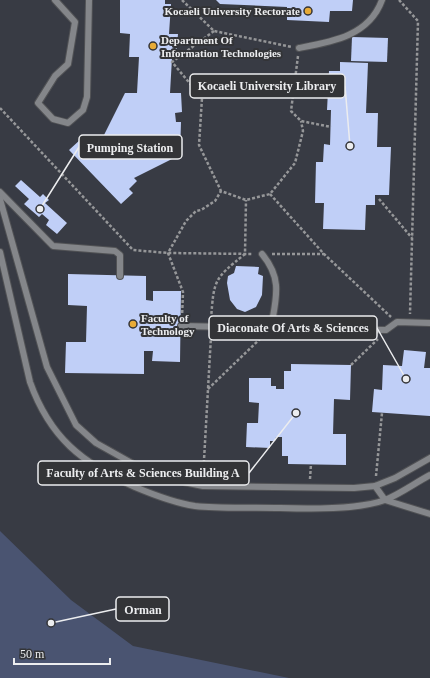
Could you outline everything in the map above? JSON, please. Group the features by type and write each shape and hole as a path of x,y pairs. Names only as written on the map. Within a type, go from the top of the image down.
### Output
{"lane":[{"path":"55,0 75,22 68,64 55,76 38,103 53,119 68,123 83,110 87,97 90,0"},
{"path":"299,48 335,41 363,28 374,16 382,0"},
{"path":"0,192 53,246 115,251 120,255 120,276"},
{"path":"0,199 47,368 76,424 96,443 137,466 169,479 203,486 310,488 354,488 375,486 394,478 430,458"},
{"path":"0,252 30,382 37,401 48,420 66,442 88,463 110,476 151,494 195,506 307,508 359,506 385,500 430,475"},
{"path":"262,254 272,266 276,281 276,299 271,328"},
{"path":"182,326 386,330 397,322 430,323"},
{"path":"375,486 385,500 430,514"}],"path":[{"path":"182,0 214,31 299,48 291,111 301,121 331,127"},
{"path":"400,0 418,21 410,323"},
{"path":"214,31 172,62 202,98 199,145 221,191 246,200 270,194 295,164 303,132 301,121"},
{"path":"0,108 133,250 168,253 324,254"},
{"path":"168,253 186,221 196,211 201,210 215,201 221,191"},
{"path":"270,194 324,254 397,322"},
{"path":"379,199 412,238"},
{"path":"203,486 213,290 218,278 245,254 246,200"},
{"path":"168,253 183,292 182,326"},
{"path":"208,389 271,328"},
{"path":"351,365 386,330"},
{"path":"375,486 382,413"},
{"path":"310,488 311,464"}],"shaded area":[{"path":"0,0 430,0 430,678 0,678"},
{"path":"0,531 71,600 133,646 289,678 0,678"}],"building":[{"path":"120,0 165,0 165,4 171,4 169,34 178,34 176,58 172,58 170,93 181,93 182,112 175,113 176,122 181,122 180,155 134,178 137,181 129,189 133,193 121,204 69,150 81,139 88,147 97,139 100,143 125,93 137,93 139,57 129,57 130,34 120,33"},
{"name":"Kocaeli University Rectorate","path":"216,0 353,0 352,11 330,11 329,22 287,20 287,7 220,4"},
{"path":"352,37 388,38 387,62 351,61"},
{"path":"340,62 368,63 366,113 378,113 377,147 391,147 389,195 375,195 375,205 366,205 365,230 323,229 324,203 315,203 316,162 323,162 324,144 330,145 331,110 327,110 329,71 340,71"},
{"path":"21,180 40,197 43,194 49,200 45,203 67,223 57,234 46,225 49,220 42,214 39,217 24,204 29,199 15,186"},
{"path":"236,266 259,267 258,274 263,276 262,295 256,307 245,312 237,309 230,300 227,283 228,276 234,273"},
{"name":"Faculty of Technology","path":"68,274 146,276 146,300 153,301 153,291 181,291 180,362 152,361 153,351 144,351 144,374 65,373 66,342 86,342 87,306 68,305"},
{"path":"404,350 426,352 424,368 430,368 430,416 372,412 374,389 382,390 383,365 402,366"},
{"path":"291,364 351,365 350,400 334,399 333,434 346,434 346,465 288,464 288,456 282,456 282,437 276,437 275,441 270,441 270,448 246,447 247,423 258,423 259,403 249,402 249,378 271,378 271,386 276,386 276,389 284,389 284,371 291,371"}],"place":[{"name":"Kocaeli University Rectorate","path":"308,11"},
{"name":"Department Of Information Technologies","path":"153,46"},
{"name":"Kocaeli University Library","path":"350,146"},
{"name":"Pumping Station","path":"40,209"},
{"name":"Faculty of Technology","path":"133,324"},
{"name":"Diaconate Of Arts & Sciences","path":"406,379"},
{"name":"Faculty of Arts & Sciences Building A","path":"296,413"},
{"name":"Orman","path":"51,623"}]}
